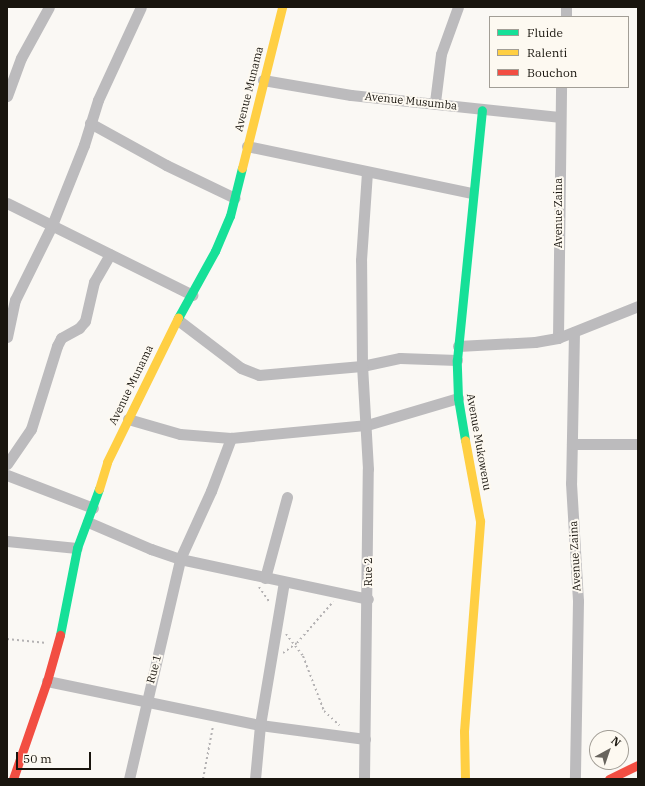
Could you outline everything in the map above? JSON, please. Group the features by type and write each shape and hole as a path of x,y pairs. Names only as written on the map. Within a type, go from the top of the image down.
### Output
{"street":[{"path":"7,337 16,300 52,224 84,145 90,123 141,7"},
{"name":"Avenue Munama","path":"13,779 47,681 58,644 77,548 93,508 107,462 155,361 215,251 235,198 282,7"},
{"path":"435,102 441,54 458,7"},
{"path":"7,96 21,58 46,8"},
{"name":"Avenue Musumba","path":"263,80 351,95 435,102 482,110 558,117"},
{"name":"Avenue Zaina","path":"558,338 558,117 561,88"},
{"name":"Avenue Mukowenu","path":"465,779 464,731 480,522 458,398 457,360 472,194 482,110"},
{"path":"90,123 166,165 235,198"},
{"path":"247,146 472,194"},
{"name":"Rue 2","path":"364,779 368,599 367,425 362,366 361,260 367,172"},
{"path":"7,204 52,224 192,295"},
{"path":"7,464 31,429 57,346 61,338 79,328 85,321 94,282 110,254"},
{"path":"458,346 535,342 558,338 638,306"},
{"path":"178,320 249,373 260,375 362,366 421,357 457,360"},
{"name":"Avenue Zaina","path":"574,332 571,483 578,601 575,779"},
{"path":"128,419 180,434 230,438 367,425 458,398"},
{"name":"Rue 1","path":"128,779 180,558 211,491 230,438"},
{"path":"572,444 638,444"},
{"path":"7,475 93,508"},
{"path":"265,578 287,497"},
{"path":"88,522 151,549 180,558 251,575 368,599"},
{"path":"7,541 77,548"},
{"path":"255,779 260,725 273,656 284,582"},
{"path":"47,681 215,717 260,725 364,739"},
{"path":"609,779 638,765"}],"path":[{"path":"251,575 294,645 303,656 324,711 351,738"},
{"path":"273,656 280,655 294,645 324,609 343,594"},
{"path":"7,639 58,644"},
{"path":"203,779 215,717"}],"traffic: fast":[{"path":"465,440 458,398 457,360 482,110"},
{"path":"178,318 215,251 230,216 242,168"},
{"path":"60,635 77,548 99,489"}],"traffic: slow":[{"path":"242,168 282,7"},
{"path":"99,489 107,462 178,318"},
{"path":"465,440 480,521 464,731 465,779"}],"traffic: jam":[{"path":"13,779 47,681 60,635"},
{"path":"609,779 638,765"}]}
